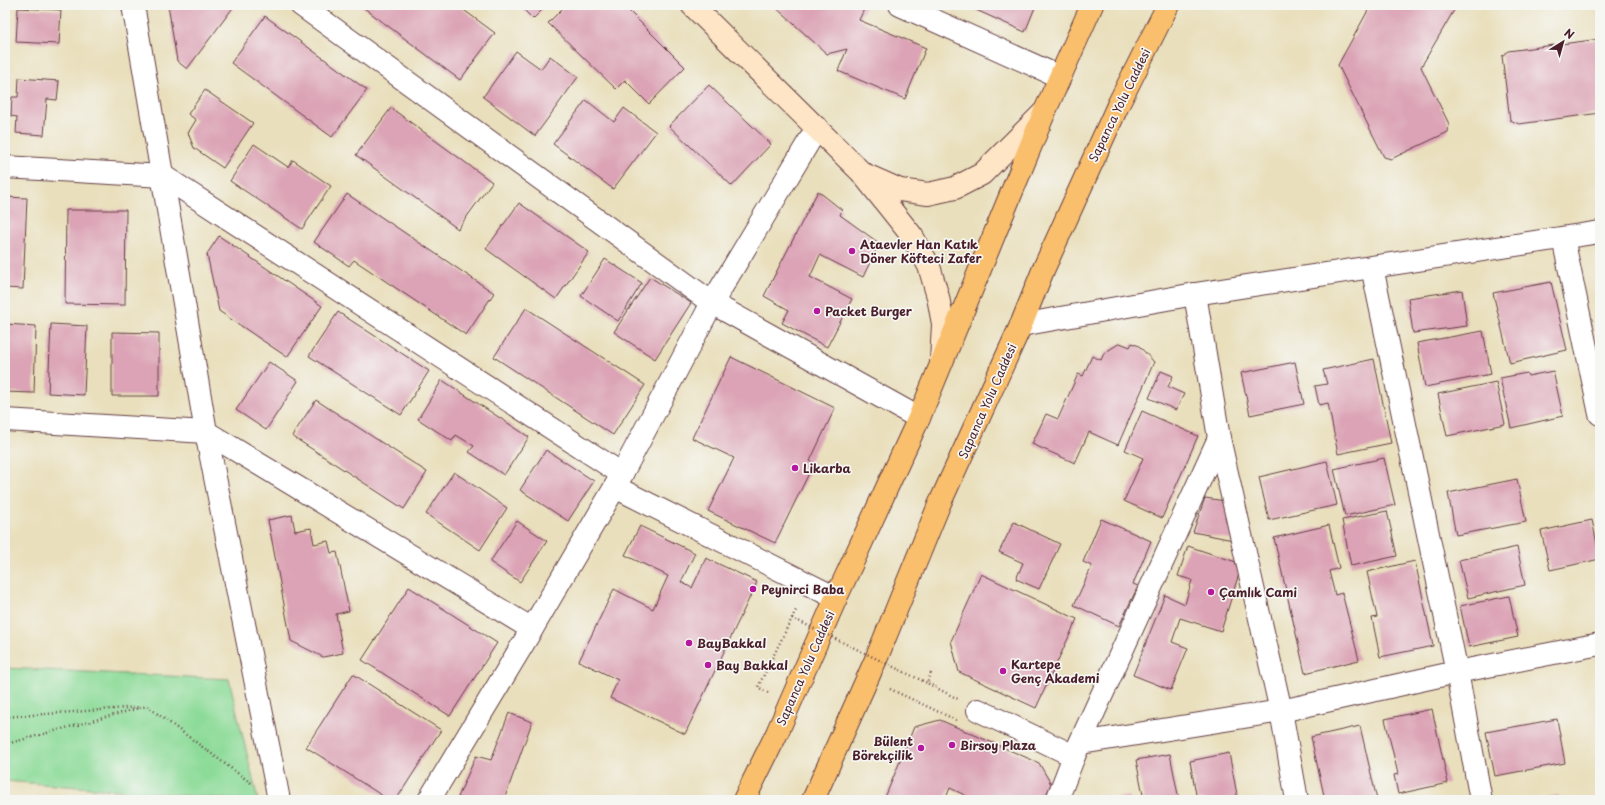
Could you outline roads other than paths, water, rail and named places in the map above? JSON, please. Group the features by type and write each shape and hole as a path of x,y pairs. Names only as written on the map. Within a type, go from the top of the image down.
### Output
{"highway":[{"name":"Sapanca Yolu Caddesi","path":"744,800 777,732 836,598 919,418 1045,111 1092,5"},
{"name":"Sapanca Yolu Caddesi","path":"813,800 867,678 939,505 1021,325 1044,268 1119,102 1168,5"}],"street":[{"path":"133,5 206,432 279,800"},
{"path":"301,5 712,303 919,418"},
{"path":"900,5 1060,77"},
{"path":"702,9 861,172 912,236 929,266 938,297 943,324 941,365"},
{"path":"861,172 900,190 928,194 955,188 982,174 1045,111"},
{"path":"429,800 532,630 619,480 712,303 817,128"},
{"path":"5,167 163,176 619,480 836,598"},
{"path":"1021,325 1195,294 1600,232"},
{"path":"1563,238 1600,414"},
{"path":"1372,267 1457,672 1481,800"},
{"path":"1195,294 1219,438 1281,711 1297,800"},
{"path":"5,420 206,432 532,630"},
{"path":"1062,795 1078,750 1219,438"},
{"path":"978,710 1078,750 1281,711 1457,672 1600,644"}],"place":[{"name":"Ataevler Han Katık Döner Köfteci Zafer","path":"852,251"},
{"name":"Packet Burger","path":"817,311"},
{"name":"Likarba","path":"795,468"},
{"name":"Peynirci Baba","path":"753,589"},
{"name":"Çamlık Cami","path":"1211,592"},
{"name":"BayBakkal","path":"689,643"},
{"name":"Bay Bakkal","path":"708,665"},
{"name":"Kartepe Genç Akademi","path":"1003,671"},
{"name":"Birsoy Plaza","path":"952,745"},
{"name":"Bülent Börekçilik","path":"921,748"}]}
